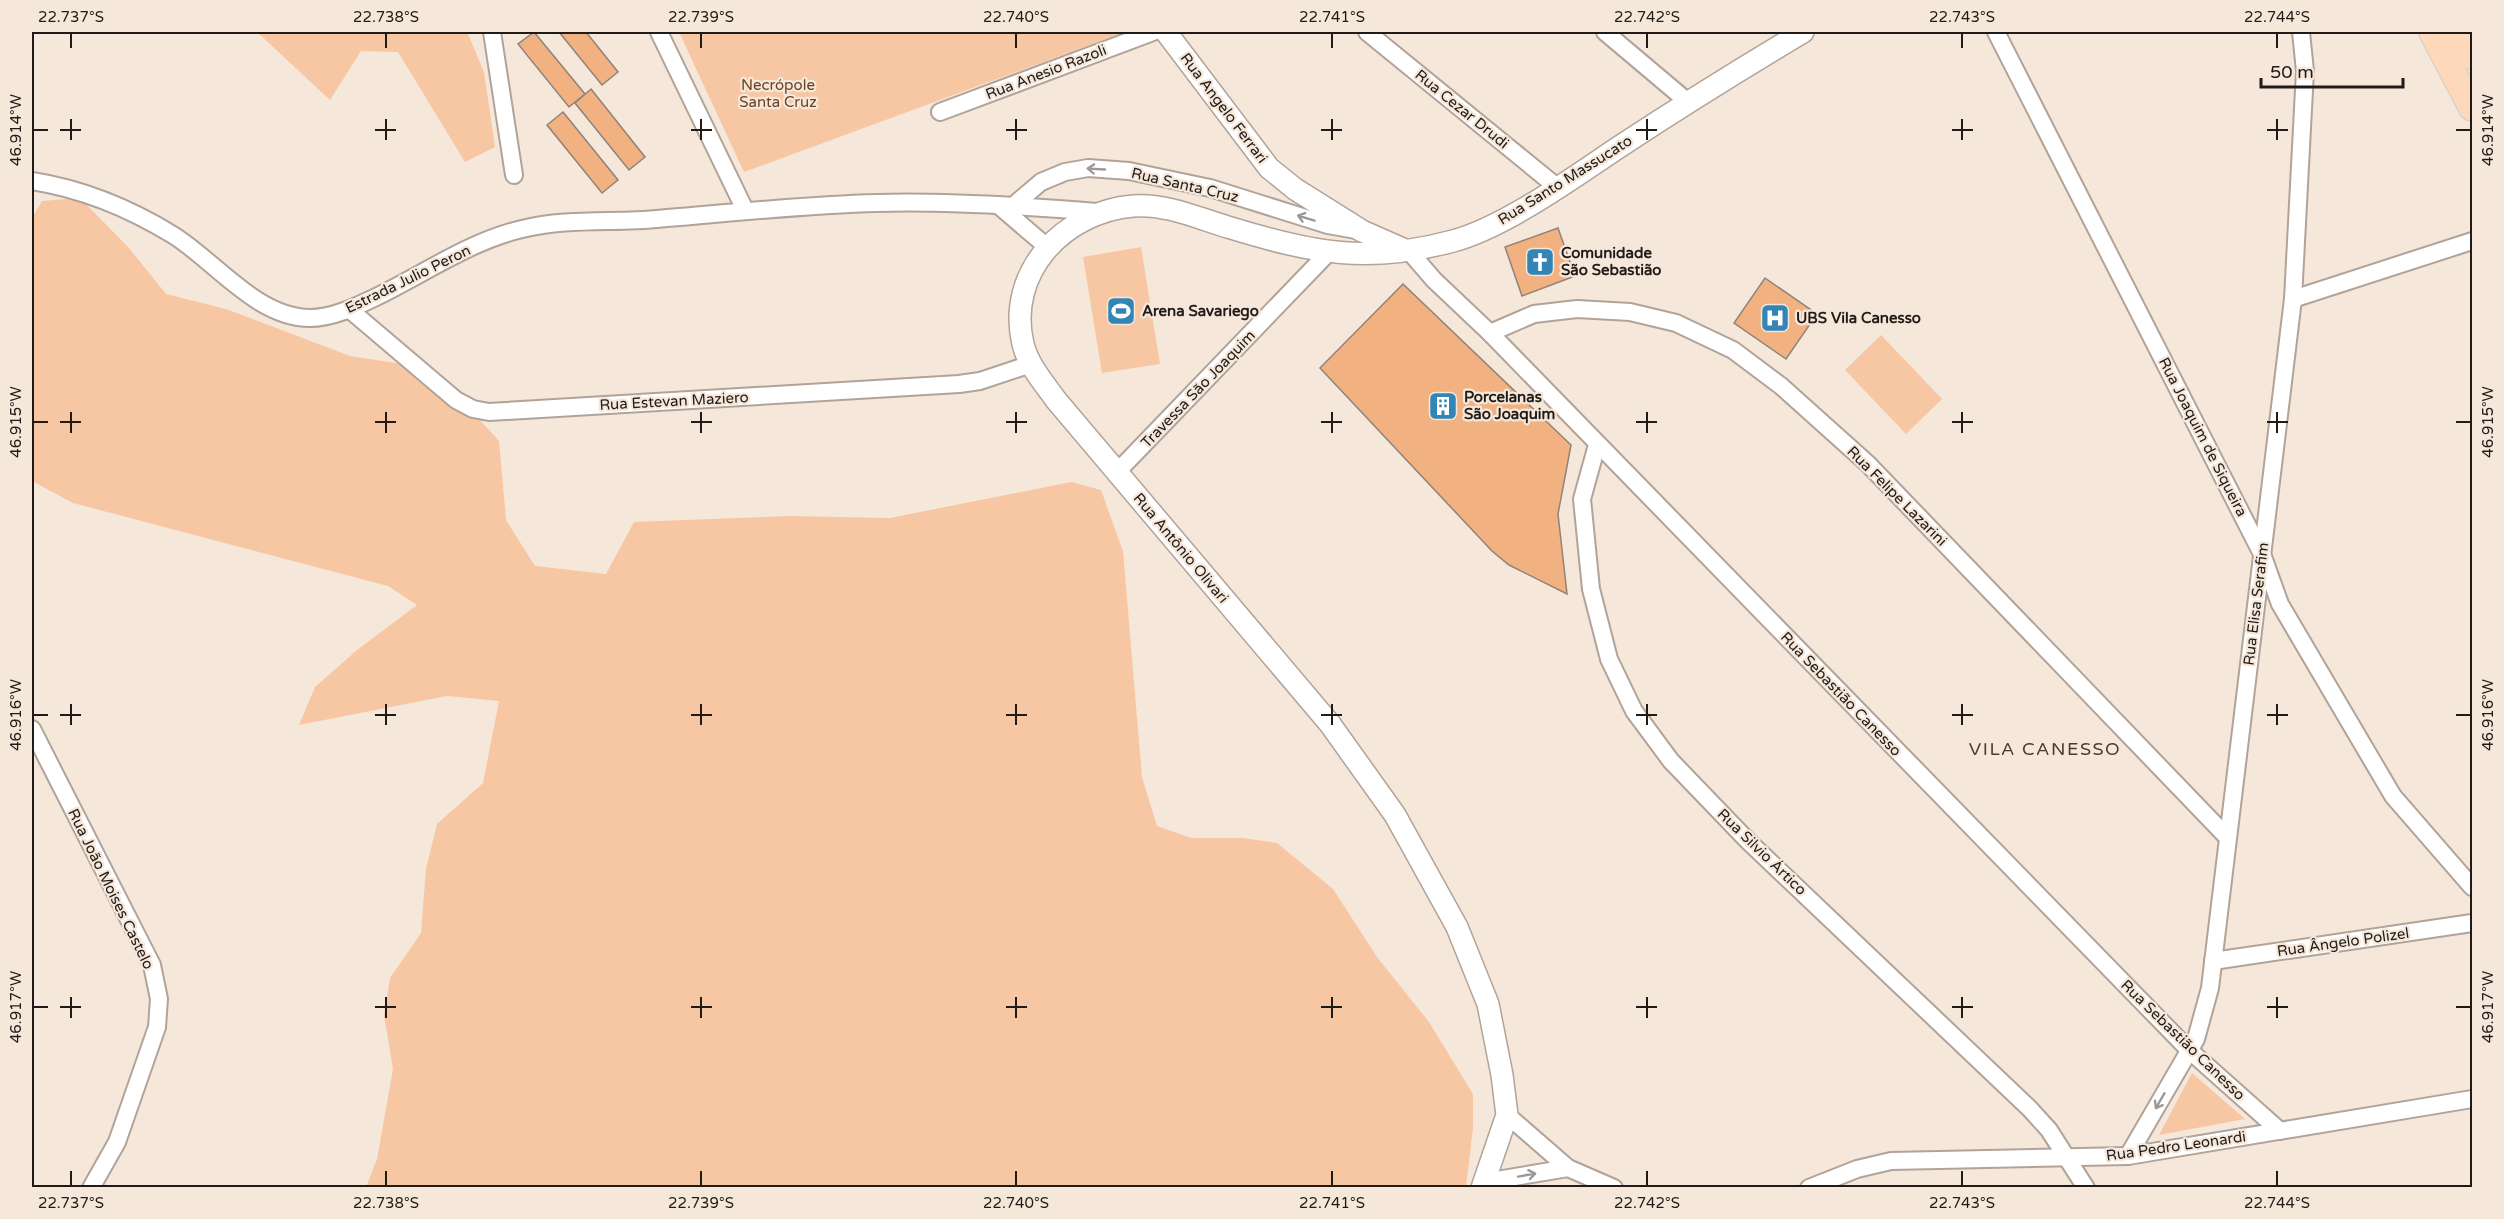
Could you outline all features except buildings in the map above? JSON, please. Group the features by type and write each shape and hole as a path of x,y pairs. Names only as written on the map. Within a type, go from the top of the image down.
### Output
{"main road":[{"path":"2432,32 2472,108"},
{"path":"2460,32 2472,56"}],"street":[{"path":"492,32 514,175"},
{"path":"658,32 746,210"},
{"name":"Rua Anesio Razoli","path":"940,112 1153,32"},
{"name":"Rua Angelo Ferrari","path":"1166,32 1269,168 1295,189 1362,231 1409,251"},
{"name":"Rua Cezar Drudi","path":"1367,32 1557,187"},
{"path":"1605,32 1688,102"},
{"name":"Rua Santo Massucato","path":"1409,251 1456,240 1489,227 1557,187 1688,102 1803,32"},
{"name":"Rua Joaquim de Siqueira","path":"1996,32 2262,554 2280,604 2393,796 2472,887"},
{"name":"Rua Elisa Serafim","path":"2128,1156 2196,1039 2210,987 2293,299 2305,71 2301,32"},
{"name":"Rua Santa Cruz","path":"1006,205 1041,182 1065,172 1098,169 1130,171 1210,188 1328,225 1362,231"},
{"name":"Estrada Julio Peron","path":"32,181 84,192 132,211 175,236 270,309 294,317 313,318 350,310 490,240 523,229 746,210 874,203 1006,205 1097,212"},
{"path":"1006,205 1046,246"},
{"name":"Rua Antônio Olivari","path":"1409,251 1328,253 1287,245 1171,210 1134,206 1097,212 1066,229 1046,246 1029,273 1021,307 1023,343 1031,364 1056,400 1330,724 1395,815 1457,927 1488,1004 1502,1075 1507,1115 1484,1185"},
{"path":"2293,299 2472,241"},
{"name":"Rua Sebastião Canesso","path":"1409,251 1434,280 1490,333 2189,1050 2280,1131"},
{"name":"Travessa São Joaquim","path":"1117,472 1328,253"},
{"name":"Rua Felipe Lazarini","path":"1490,333 1534,314 1577,309 1630,312 1676,323 1733,350 1781,386 1868,464 2228,838"},
{"name":"Rua Estevan Maziero","path":"350,310 456,400 473,409 489,412 959,384 980,381 1031,364"},
{"name":"Rua Silvio Ártico","path":"1597,445 1586,476 1582,499 1591,589 1609,659 1634,711 1671,761 1748,841 2031,1109 2049,1130 2086,1188"},
{"name":"Rua João Moises Castelo","path":"32,729 152,965 159,999 157,1027 117,1142 91,1188"},
{"name":"Rua Ângelo Polizel","path":"2213,961 2472,923"},
{"name":"Rua Pedro Leonardi","path":"1809,1188 1857,1169 1892,1161 2128,1156 2472,1099"},
{"path":"1507,1115 1568,1168 1614,1188"},
{"path":"1484,1185 1568,1168"}],"green space":[{"path":"257,32 467,32 484,72 495,147 465,162 398,52 361,51 330,100"},
{"name":"Necrópole Santa Cruz","path":"679,32 1125,32 744,172"},
{"path":"80,198 129,248 166,294 226,309 350,356 402,364 447,384 499,441 506,520 535,566 606,574 634,522 788,516 890,518 1071,482 1101,490 1123,551 1142,777 1157,826 1191,838 1243,838 1277,843 1333,889 1377,957 1429,1022 1473,1094 1473,1128 1466,1187 366,1187 377,1159 393,1069 384,1015 390,978 421,933 426,869 437,824 483,783 499,701 447,696 299,725 315,687 357,650 417,605 388,586 73,503 32,481 32,218 42,201"},
{"name":"Arena Savariego","path":"1141,247 1160,364 1102,373 1083,257"},
{"path":"1881,335 1942,399 1906,434 1845,370"},
{"path":"2192,1073 2245,1119 2159,1135"}],"place":[{"name":"Comunidade São Sebastião","path":"1540,262"},
{"name":"Arena Savariego","path":"1121,311"},
{"name":"UBS Vila Canesso","path":"1775,318"},
{"name":"Porcelanas São Joaquim","path":"1443,406"}],"district":[{"name":"VILA CANESSO","path":"2045,749"}]}
